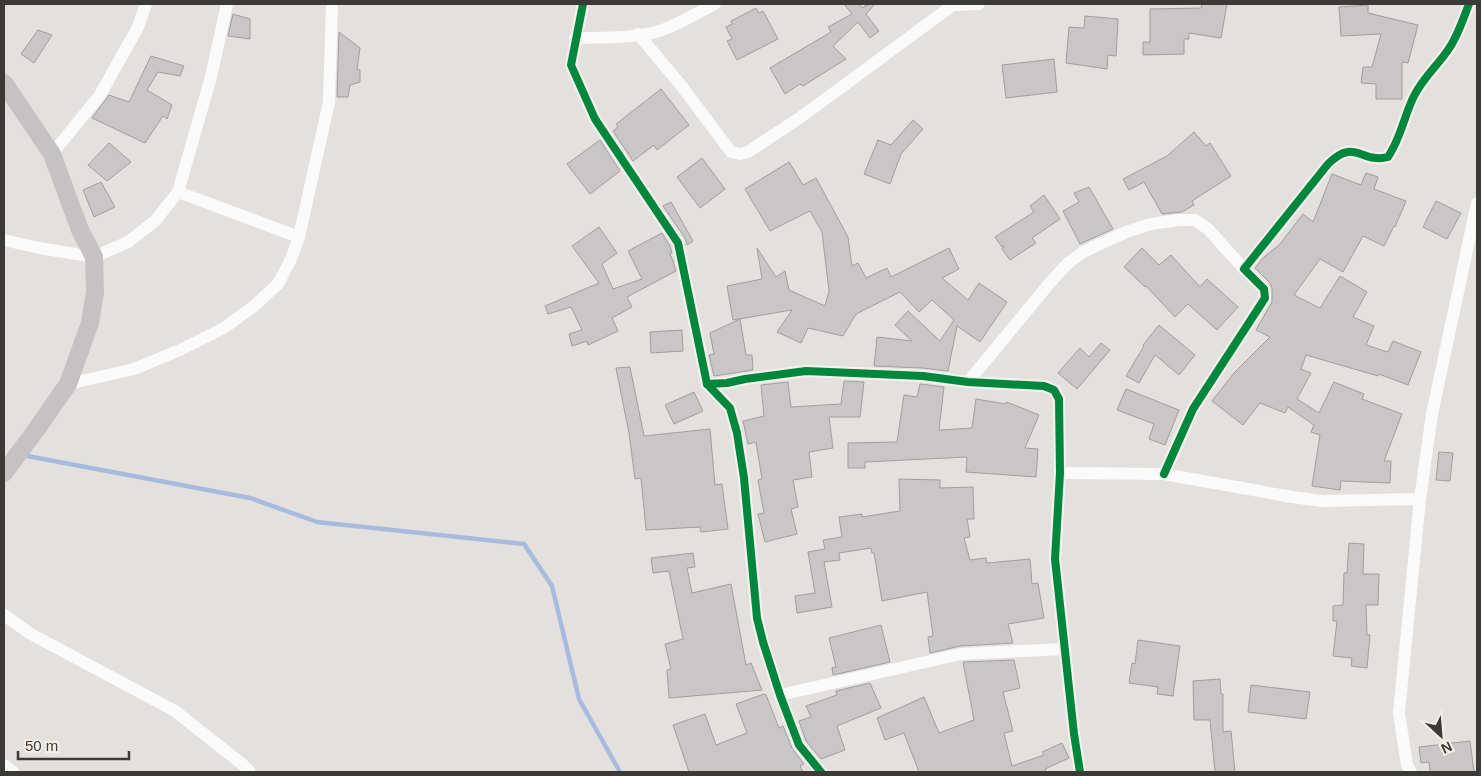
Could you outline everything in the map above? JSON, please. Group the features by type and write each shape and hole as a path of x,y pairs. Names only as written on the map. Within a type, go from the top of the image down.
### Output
{"street":[{"path":"52,154 100,95 138,27 146,4"},
{"path":"4,240 94,257 128,242 155,221 178,192 211,77 227,4"},
{"path":"68,384 134,369 180,350 224,328 254,306 278,284 291,259 299,237 329,102 332,4"},
{"path":"582,4 571,65 595,119 678,243 708,384 730,408 737,433 744,478 757,618 763,642 799,745 821,772"},
{"path":"576,38 638,34 664,29 715,4"},
{"path":"638,34 680,84 731,152 740,154 748,152 801,117 951,4 979,4"},
{"path":"1244,269 1316,178 1338,154 1350,150 1379,159 1388,157 1396,145 1413,98 1426,76 1448,50 1457,35 1469,4"},
{"path":"4,83 52,154 80,230 94,257 95,292 90,322 68,384 4,473"},
{"path":"178,192 299,237"},
{"path":"1411,772 1407,765 1399,713 1420,499 1432,414 1477,203"},
{"path":"968,382 1048,285 1067,264 1083,252 1126,232 1151,224 1195,220 1208,229 1264,289 1265,298 1194,409 1164,474"},
{"path":"708,384 806,372 923,376 968,382 1044,386 1054,390 1059,399 1060,473 1055,559 1074,734 1080,772"},
{"path":"1060,473 1164,474 1322,501 1420,499"},
{"path":"4,615 31,634 175,711 250,772"},
{"path":"780,695 961,654 1065,649"},
{"path":"4,764 13,772"}],"building":[{"path":"844,4 859,4 862,8 869,4 875,4 866,14 879,31 870,38 858,22 833,46 846,59 803,86 800,84 785,94 770,68 831,32 828,27 852,14"},
{"path":"1202,4 1227,4 1221,38 1189,33 1189,39 1184,39 1184,54 1143,55 1143,42 1150,42 1150,9 1201,8"},
{"path":"1368,5 1368,13 1418,25 1408,63 1402,62 1402,99 1376,99 1376,84 1361,83 1363,67 1372,67 1381,34 1341,36 1339,7"},
{"path":"756,8 759,13 763,11 778,39 737,60 727,41 732,39 726,27 732,24 731,21"},
{"path":"233,14 250,19 250,39 228,36"},
{"path":"1085,16 1118,19 1116,56 1108,55 1107,69 1066,63 1069,27 1084,28"},
{"path":"38,30 52,35 34,63 21,54"},
{"path":"339,32 360,48 357,69 360,70 360,82 350,85 348,97 337,97"},
{"path":"151,56 184,66 180,76 158,72 147,90 172,105 167,119 163,116 145,143 92,118 109,95 129,102"},
{"path":"1054,59 1057,92 1006,98 1002,65"},
{"path":"661,89 689,125 657,150 654,145 633,161 613,131 618,127 616,124"},
{"path":"913,120 923,129 901,154 890,184 864,174 878,140 891,145"},
{"path":"1194,132 1206,146 1210,143 1231,176 1192,201 1194,205 1182,212 1162,214 1144,182 1129,190 1123,179 1167,156"},
{"path":"600,140 620,171 590,194 567,164"},
{"path":"109,143 131,162 107,181 88,165"},
{"path":"702,158 725,189 700,208 677,177"},
{"path":"789,162 803,185 816,178 848,237 852,266 858,263 866,278 887,268 891,277 949,248 959,269 942,278 968,300 979,283 1007,302 980,342 957,326 948,371 874,366 877,337 912,341 895,325 908,311 940,341 954,320 932,300 919,312 900,292 856,314 843,336 808,328 801,343 777,332 792,310 733,320 727,286 762,279 757,248 776,277 785,271 789,290 825,306 829,291 822,232 810,211 770,231 745,189"},
{"path":"1366,173 1378,177 1374,189 1406,201 1395,227 1384,246 1363,236 1343,272 1320,259 1294,295 1320,308 1340,276 1367,292 1353,317 1374,326 1366,345 1388,352 1393,341 1421,352 1408,385 1379,374 1378,376 1306,355 1301,369 1311,373 1297,399 1319,413 1334,382 1364,394 1362,399 1402,414 1384,461 1391,461 1390,483 1341,481 1340,490 1312,486 1320,435 1311,432 1314,425 1288,407 1285,413 1260,403 1243,425 1212,401 1234,373 1270,337 1256,330 1272,302 1272,288 1270,283 1255,268 1263,258 1280,244 1303,214 1313,222 1332,174 1361,185"},
{"path":"101,182 115,207 94,217 83,190"},
{"path":"1089,187 1113,229 1080,244 1063,211 1079,202 1074,193"},
{"path":"1044,195 1060,219 1032,238 1036,243 1010,260 1002,249 1004,246 1002,247 995,237 1034,212 1030,206"},
{"path":"1436,201 1461,213 1447,239 1423,227"},
{"path":"671,202 693,241 687,245 685,238 663,206"},
{"path":"599,227 617,253 602,264 613,289 642,279 628,251 662,233 670,246 672,253 670,254 676,271 627,297 632,307 612,318 618,331 588,345 587,341 572,346 569,334 582,330 571,307 548,314 545,306 599,283 572,246"},
{"path":"1142,248 1159,265 1171,255 1200,287 1207,279 1238,307 1217,330 1188,304 1175,317 1146,286 1124,267"},
{"path":"740,319 746,355 752,355 753,370 714,376 709,355 714,354 710,333"},
{"path":"1159,325 1195,355 1179,375 1155,355 1139,383 1126,376 1143,345"},
{"path":"682,330 683,351 651,353 650,332"},
{"path":"1101,343 1110,350 1077,389 1058,373 1080,348 1089,357"},
{"path":"630,367 644,436 710,429 715,485 722,484 728,529 701,532 700,527 646,530 641,478 635,479 629,433 616,368"},
{"path":"844,381 864,382 860,417 829,417 833,448 809,452 812,477 793,480 798,507 791,509 797,534 765,542 758,514 764,513 758,480 762,479 756,442 748,444 743,421 764,416 761,385 788,382 791,407 841,404"},
{"path":"920,384 944,387 939,430 972,428 976,399 1006,404 1007,402 1039,415 1025,448 1038,449 1036,477 966,472 967,457 865,462 865,468 848,468 848,443 897,442 904,395 917,397"},
{"path":"1126,389 1179,410 1165,445 1149,439 1154,424 1117,410"},
{"path":"694,392 703,411 674,424 665,405"},
{"path":"1439,452 1453,453 1450,481 1436,480"},
{"path":"899,479 940,480 940,488 973,487 974,519 967,519 970,537 964,538 970,560 986,558 987,563 1030,559 1032,584 1038,583 1044,618 1008,624 1013,643 960,646 930,653 928,637 933,636 927,592 882,601 874,553 872,553 871,548 839,553 840,560 824,562 832,607 797,613 795,596 815,593 808,552 825,549 823,540 842,537 839,517 862,514 862,517 900,511"},
{"path":"1349,543 1364,544 1363,574 1379,574 1378,605 1366,605 1367,635 1370,635 1367,668 1351,666 1352,658 1333,656 1337,621 1333,621 1333,606 1343,605 1344,573 1347,573"},
{"path":"693,553 695,567 687,568 692,593 731,584 746,665 751,663 762,690 669,698 667,670 671,669 665,644 683,639 669,571 653,573 651,558"},
{"path":"881,625 890,662 833,675 832,668 836,667 829,638"},
{"path":"1138,640 1180,646 1173,696 1157,694 1158,687 1129,683 1132,663 1135,664"},
{"path":"1014,660 1020,688 1003,692 1013,731 1004,733 1012,766 1044,755 1042,752 1062,743 1069,758 1045,769 1046,772 919,772 904,733 885,740 877,718 924,697 939,733 974,720 963,662"},
{"path":"1220,679 1221,694 1223,694 1223,732 1231,731 1235,772 1215,772 1210,720 1194,720 1193,681"},
{"path":"870,683 881,708 837,726 845,750 821,759 806,741 799,721 811,717 806,706 837,695 836,691"},
{"path":"1251,685 1310,692 1306,719 1248,712"},
{"path":"764,694 779,728 783,726 792,748 804,764 800,766 803,772 689,772 673,725 705,714 716,745 747,733 736,704"},
{"path":"1470,741 1474,772 1430,772 1429,762 1421,763 1419,747"}],"waterway":[{"path":"22,455 250,498 317,522 524,544 552,586 579,699 620,772"}],"cycle path":[{"path":"583,4 571,65 595,119 678,243 707,384 730,408 737,433 744,478 757,618 763,642 799,745 821,772"},
{"path":"1164,474 1193,409 1265,298 1264,289 1244,269 1328,164 1337,156 1345,152 1352,152 1371,157 1388,157 1414,96 1452,45 1469,4"},
{"path":"707,384 727,383 806,371 923,376 968,382 1044,386 1054,390 1059,399 1060,473 1055,559 1074,734 1080,772"}]}
